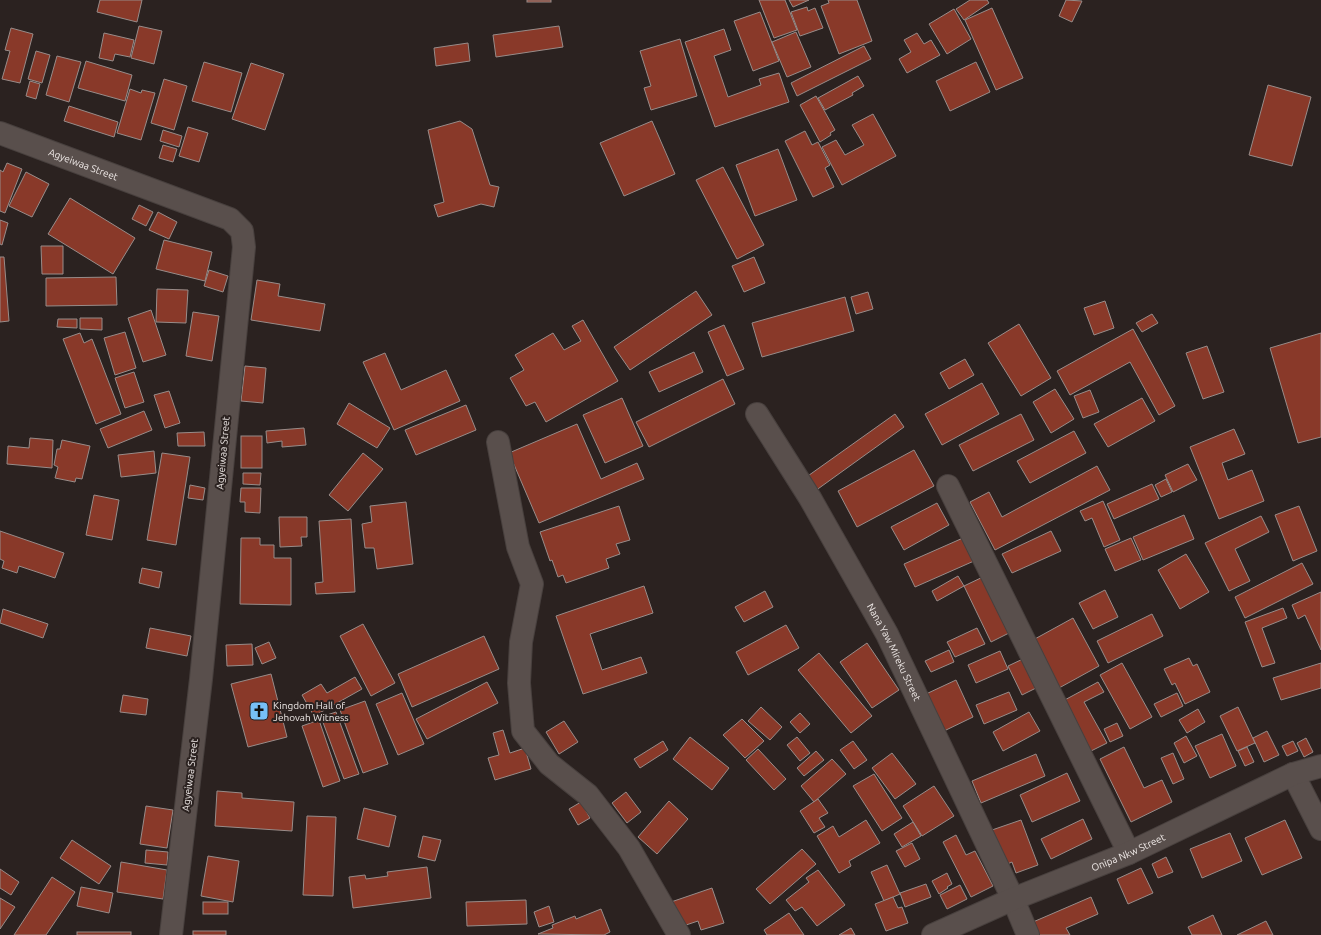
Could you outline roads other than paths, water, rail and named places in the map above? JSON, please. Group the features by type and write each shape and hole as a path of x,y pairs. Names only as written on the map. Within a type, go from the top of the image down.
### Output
{"street":[{"name":"Agyeiwaa Street","path":"0,133 230,219 242,231 244,247 202,671 171,935"},
{"name":"Nana Yaw Mireku Street","path":"757,414 810,498 887,634 1013,899 1028,935"},
{"path":"498,442 518,547 532,584 521,642 519,683 523,731 549,764 588,794 629,848 679,935"},
{"path":"948,486 1129,853"},
{"name":"Onipa Nkw Street","path":"933,935 1013,899 1129,853 1293,774 1321,766"},
{"path":"1293,774 1321,829"}],"place":[{"name":"Kingdom Hall of Jehovah Witness","path":"259,711"}]}
